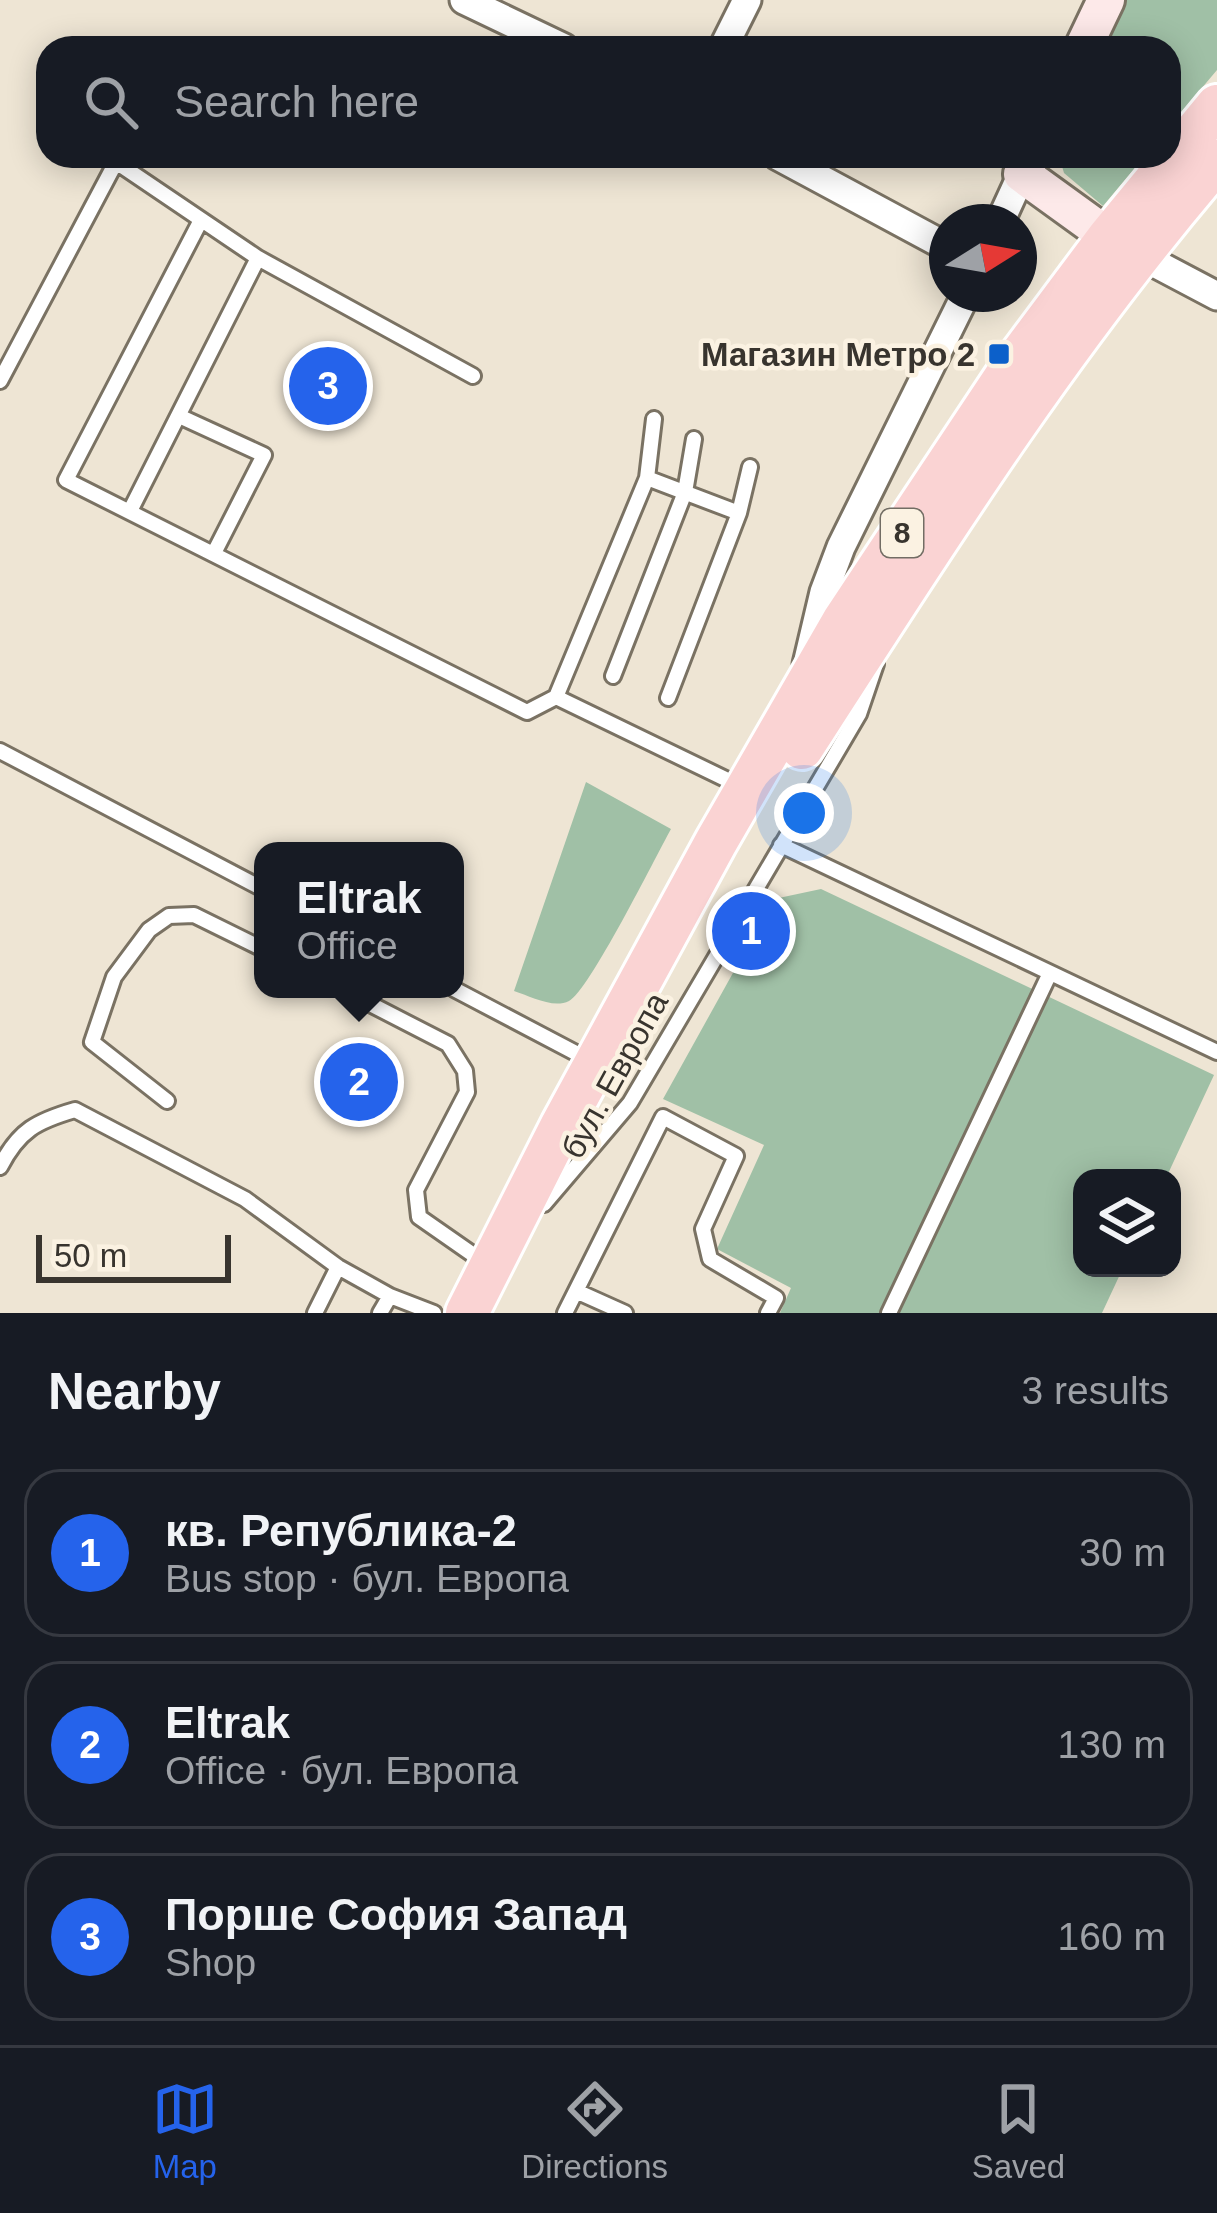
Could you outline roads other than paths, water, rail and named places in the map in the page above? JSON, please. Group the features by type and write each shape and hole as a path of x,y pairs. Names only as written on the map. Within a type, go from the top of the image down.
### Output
{"main road":[{"name":"8","path":"1181,161 1217,106"},
{"name":"8","path":"746,842 747,789 844,620 1012,367 1125,247 1217,161"},
{"name":"8","path":"746,842 902,592 1062,358 1177,168"},
{"name":"бул. Европа","path":"467,1313 596,1064 746,842"},
{"name":"бул. Европа","path":"490,1313 544,1204 746,842"}],"street":[{"path":"464,0 539,36"},
{"path":"729,36 747,0"},
{"path":"1089,36 1106,0"},
{"path":"800,168 929,237"},
{"path":"1008,204 1025,168"},
{"path":"1030,168 1125,247 1217,296"},
{"path":"800,698 824,592 841,547 956,312"}],"lane":[{"path":"0,381 113,168"},
{"path":"125,168 258,258 473,376"},
{"path":"201,220 66,480 527,712 556,697 647,478 654,419"},
{"path":"130,512 258,258"},
{"path":"179,416 264,455 214,553"},
{"path":"613,676 686,493 694,440"},
{"path":"668,698 739,513 750,467"},
{"path":"647,478 739,513"},
{"path":"556,697 747,789"},
{"path":"0,751 254,884"},
{"path":"746,842 1050,973 1217,1052"},
{"path":"166,1101 92,1042 114,977 149,930 169,916 194,914 254,945"},
{"path":"889,1313 1050,973"},
{"path":"464,994 596,1064"},
{"path":"358,998 448,1044 464,1071 467,1092 416,1190 419,1216 490,1267"},
{"path":"0,1167 12,1144 40,1120 75,1110 245,1199 338,1267 390,1296 434,1313"},
{"path":"565,1313 663,1118 736,1156 703,1229 710,1259 776,1298 768,1313"},
{"path":"315,1313 338,1267"},
{"path":"576,1291 625,1313"},
{"path":"380,1313 390,1296"}],"place":[{"name":"Магазин Метро 2","path":"999,354"},
{"name":"Порше София Запад","path":"328,386"},
{"name":"кв. Република-2","path":"751,931"},
{"name":"Eltrak","path":"359,1082"}]}
